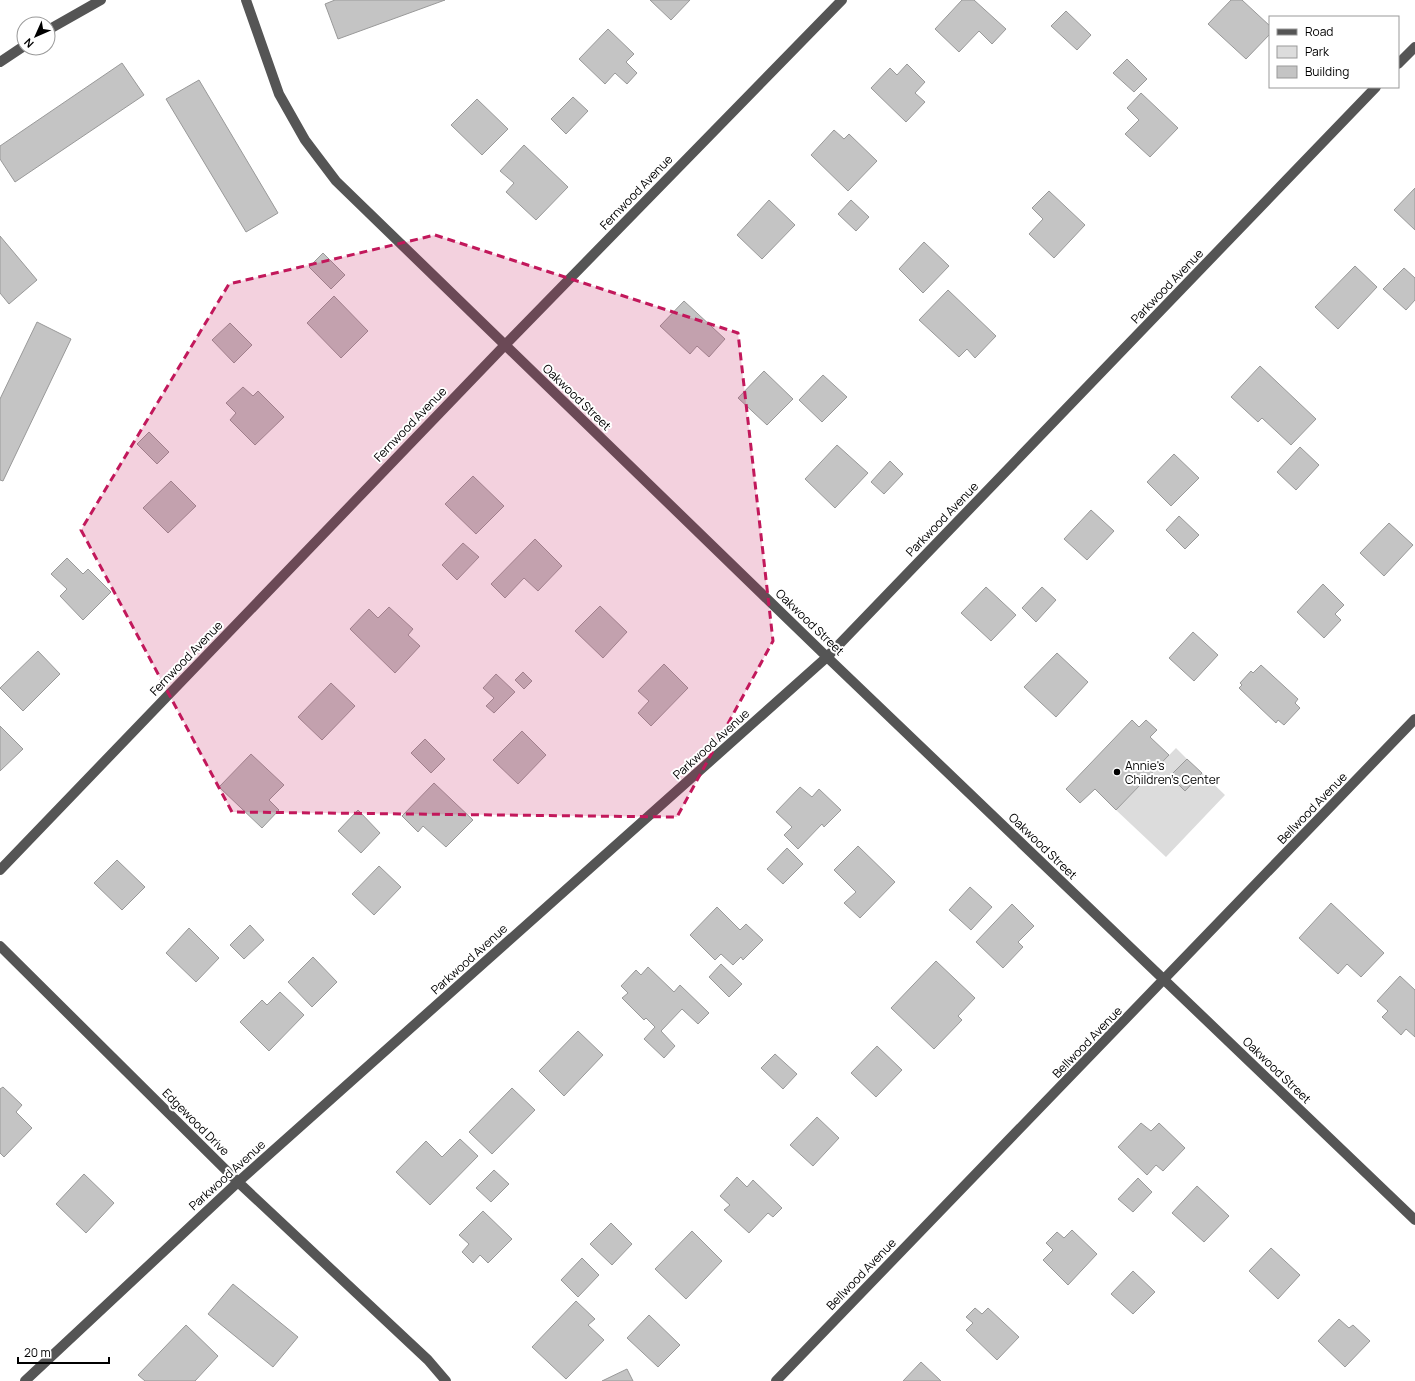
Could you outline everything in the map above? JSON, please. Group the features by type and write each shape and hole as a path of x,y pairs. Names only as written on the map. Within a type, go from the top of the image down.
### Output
{"street":[{"path":"56,25 101,0"},
{"name":"Oakwood Street","path":"246,0 279,94 305,140 336,181 827,657 1415,1220"},
{"name":"Fernwood Avenue","path":"0,870 505,345 842,0"},
{"path":"1399,63 1415,47"},
{"path":"0,62 16,51"},
{"name":"Parkwood Avenue","path":"25,1381 238,1182 827,657 1375,88"},
{"name":"Bellwood Avenue","path":"776,1381 1415,720"},
{"name":"Edgewood Drive","path":"0,946 238,1182 428,1360 446,1381"}],"highlighted area":[{"path":"435,235 738,333 773,641 677,817 232,812 81,530 229,284"}],"green space":[{"path":"1176,748 1187,759 1171,777 1185,791 1202,773 1225,795 1166,857 1116,810"}],"building":[{"path":"335,0 445,0 338,39 325,4"},
{"path":"650,0 690,0 671,20"},
{"path":"962,0 974,0 1006,29 992,44 979,31 959,52 935,29"},
{"path":"1231,0 1242,0 1269,25 1269,35 1246,59 1208,24"},
{"path":"1066,11 1091,35 1077,50 1051,26"},
{"path":"608,29 634,54 626,62 637,73 627,84 615,73 605,84 579,59"},
{"path":"1127,59 1147,79 1134,92 1113,73"},
{"path":"122,63 144,95 15,182 0,159 0,146"},
{"path":"907,64 925,82 915,93 925,102 906,122 871,88 890,68 897,75"},
{"path":"199,80 278,213 246,232 166,99"},
{"path":"1141,93 1178,128 1150,157 1125,134 1139,120 1127,108"},
{"path":"573,97 588,111 566,134 551,119"},
{"path":"477,99 508,129 482,155 451,125"},
{"path":"834,130 844,139 849,134 877,161 848,191 811,155"},
{"path":"524,145 568,187 536,220 506,192 514,183 500,171"},
{"path":"1415,188 1415,230 1394,210"},
{"path":"1049,191 1085,225 1054,258 1029,234 1043,219 1032,208"},
{"path":"769,200 795,225 762,259 737,235"},
{"path":"851,200 869,217 856,231 838,214"},
{"path":"0,236 37,280 9,304 0,293"},
{"path":"924,242 949,266 923,293 899,269"},
{"path":"323,253 345,275 331,289 309,267"},
{"path":"1355,266 1377,287 1338,329 1315,307"},
{"path":"1404,268 1415,278 1415,300 1406,310 1383,289"},
{"path":"948,290 996,336 975,358 967,349 959,357 919,320"},
{"path":"334,296 368,331 341,358 307,323"},
{"path":"684,301 725,339 709,357 697,346 690,354 660,326"},
{"path":"37,322 71,339 3,481 0,480 0,399"},
{"path":"230,323 252,345 234,363 212,340"},
{"path":"1260,366 1316,419 1291,445 1262,418 1258,422 1231,397"},
{"path":"764,371 793,399 767,425 738,398"},
{"path":"823,375 847,397 822,422 799,400"},
{"path":"243,387 253,396 258,391 284,417 255,445 230,420 236,413 226,403"},
{"path":"149,432 169,452 157,464 137,444"},
{"path":"837,445 868,473 835,508 805,479"},
{"path":"1300,447 1319,465 1296,490 1277,472"},
{"path":"1174,454 1199,478 1171,506 1147,482"},
{"path":"890,461 903,474 884,494 871,482"},
{"path":"473,476 504,506 476,534 445,504"},
{"path":"171,481 196,506 168,533 143,508"},
{"path":"1091,510 1114,531 1087,560 1064,539"},
{"path":"1179,516 1199,535 1185,549 1166,530"},
{"path":"1389,523 1413,545 1384,576 1360,553"},
{"path":"535,539 562,566 538,591 524,578 505,598 491,584"},
{"path":"463,543 479,557 457,580 442,565"},
{"path":"67,558 83,574 88,569 111,592 83,620 60,596 67,589 51,574"},
{"path":"1323,584 1344,605 1335,614 1341,620 1324,638 1297,612"},
{"path":"986,587 1016,615 991,641 961,613"},
{"path":"1042,587 1056,600 1036,622 1022,608"},
{"path":"600,606 627,632 603,658 575,631"},
{"path":"389,607 413,629 408,635 420,646 395,673 350,629 369,609 378,618"},
{"path":"1193,632 1218,655 1194,681 1169,658"},
{"path":"38,651 60,674 23,711 0,688"},
{"path":"1057,653 1088,682 1056,717 1024,687"},
{"path":"664,664 688,688 651,726 638,713 649,701 638,691"},
{"path":"1261,665 1298,699 1295,703 1300,708 1284,725 1278,720 1276,723 1239,688 1242,685 1240,683 1251,671 1253,673"},
{"path":"523,672 532,681 524,689 515,680"},
{"path":"496,674 515,692 494,713 486,706 494,698 483,688"},
{"path":"331,683 355,706 322,740 298,717"},
{"name":"Annie's Children's Center","path":"1132,720 1139,727 1146,720 1157,730 1150,737 1169,755 1116,810 1095,789 1080,803 1066,789"},
{"path":"0,726 23,749 0,771"},
{"path":"522,731 546,755 518,784 493,760"},
{"path":"425,739 445,759 431,773 411,753"},
{"path":"251,754 284,785 269,800 279,810 262,828 219,787"},
{"path":"1187,759 1202,773 1185,791 1170,776"},
{"path":"434,783 473,820 446,847 423,826 418,832 402,816"},
{"path":"800,787 812,797 819,789 841,810 824,827 822,824 798,849 784,835 792,827 776,812"},
{"path":"358,810 380,833 361,853 338,831"},
{"path":"858,846 895,882 860,918 844,903 856,892 834,870"},
{"path":"787,848 803,864 783,884 767,869"},
{"path":"117,860 145,887 122,910 94,883"},
{"path":"379,866 401,887 374,915 352,894"},
{"path":"970,887 992,907 971,930 949,910"},
{"path":"1331,903 1384,953 1361,977 1347,964 1338,974 1299,938"},
{"path":"1012,904 1034,926 1018,942 1023,947 1003,968 976,942"},
{"path":"717,907 740,930 746,924 763,940 743,960 741,957 733,965 721,954 715,960 690,935"},
{"path":"250,925 264,940 244,959 230,945"},
{"path":"189,928 219,958 196,982 166,953"},
{"path":"313,957 337,982 312,1007 288,982"},
{"path":"936,961 975,998 958,1016 962,1020 934,1049 891,1008"},
{"path":"721,964 742,984 729,997 709,977"},
{"path":"648,967 674,992 680,985 709,1013 698,1024 682,1009 661,1031 675,1046 664,1058 644,1039 655,1027 646,1018 644,1020 622,998 628,993 621,986 636,970 641,975"},
{"path":"1400,976 1415,990 1415,1037 1406,1029 1401,1035 1382,1017 1388,1011 1377,1001"},
{"path":"280,992 304,1015 269,1051 240,1022 262,1000 267,1005"},
{"path":"578,1031 603,1055 564,1096 539,1071"},
{"path":"877,1046 902,1070 876,1097 851,1073"},
{"path":"775,1054 797,1074 783,1089 761,1068"},
{"path":"3,1087 22,1105 16,1112 32,1128 4,1157 0,1153 0,1089"},
{"path":"512,1088 535,1110 492,1154 469,1132"},
{"path":"817,1117 839,1138 813,1166 790,1145"},
{"path":"1141,1123 1151,1131 1159,1123 1185,1148 1163,1171 1156,1165 1147,1175 1118,1147"},
{"path":"460,1139 478,1156 430,1205 396,1172 426,1141 442,1157"},
{"path":"494,1170 509,1184 491,1202 476,1188"},
{"path":"84,1174 114,1203 86,1233 56,1204"},
{"path":"737,1177 747,1187 753,1180 782,1208 773,1217 768,1213 749,1233 724,1210 730,1205 720,1196"},
{"path":"1138,1178 1152,1192 1133,1212 1118,1199"},
{"path":"1197,1186 1229,1216 1204,1242 1172,1213"},
{"path":"483,1211 512,1239 488,1263 480,1255 473,1263 462,1252 469,1244 459,1235"},
{"path":"611,1223 632,1244 612,1265 590,1244"},
{"path":"1072,1230 1097,1254 1068,1285 1043,1260 1053,1250 1046,1243 1057,1232 1064,1238"},
{"path":"692,1231 722,1261 686,1299 655,1269"},
{"path":"1271,1248 1300,1275 1278,1299 1249,1271"},
{"path":"582,1258 599,1275 578,1297 561,1280"},
{"path":"1133,1271 1155,1292 1133,1314 1111,1294"},
{"path":"233,1284 298,1337 273,1367 208,1314"},
{"path":"576,1301 595,1319 588,1325 604,1340 566,1379 532,1347"},
{"path":"975,1308 982,1314 988,1308 1019,1337 997,1360 966,1330 973,1323 966,1317"},
{"path":"649,1315 680,1345 658,1367 627,1338"},
{"path":"1339,1319 1349,1328 1353,1325 1370,1341 1345,1367 1318,1341"},
{"path":"186,1325 218,1356 195,1381 145,1381 138,1375"},
{"path":"921,1362 941,1381 903,1381"},
{"path":"627,1369 633,1381 602,1381"}],"place":[{"name":"Annie's Children's Center","path":"1117,772"}]}
